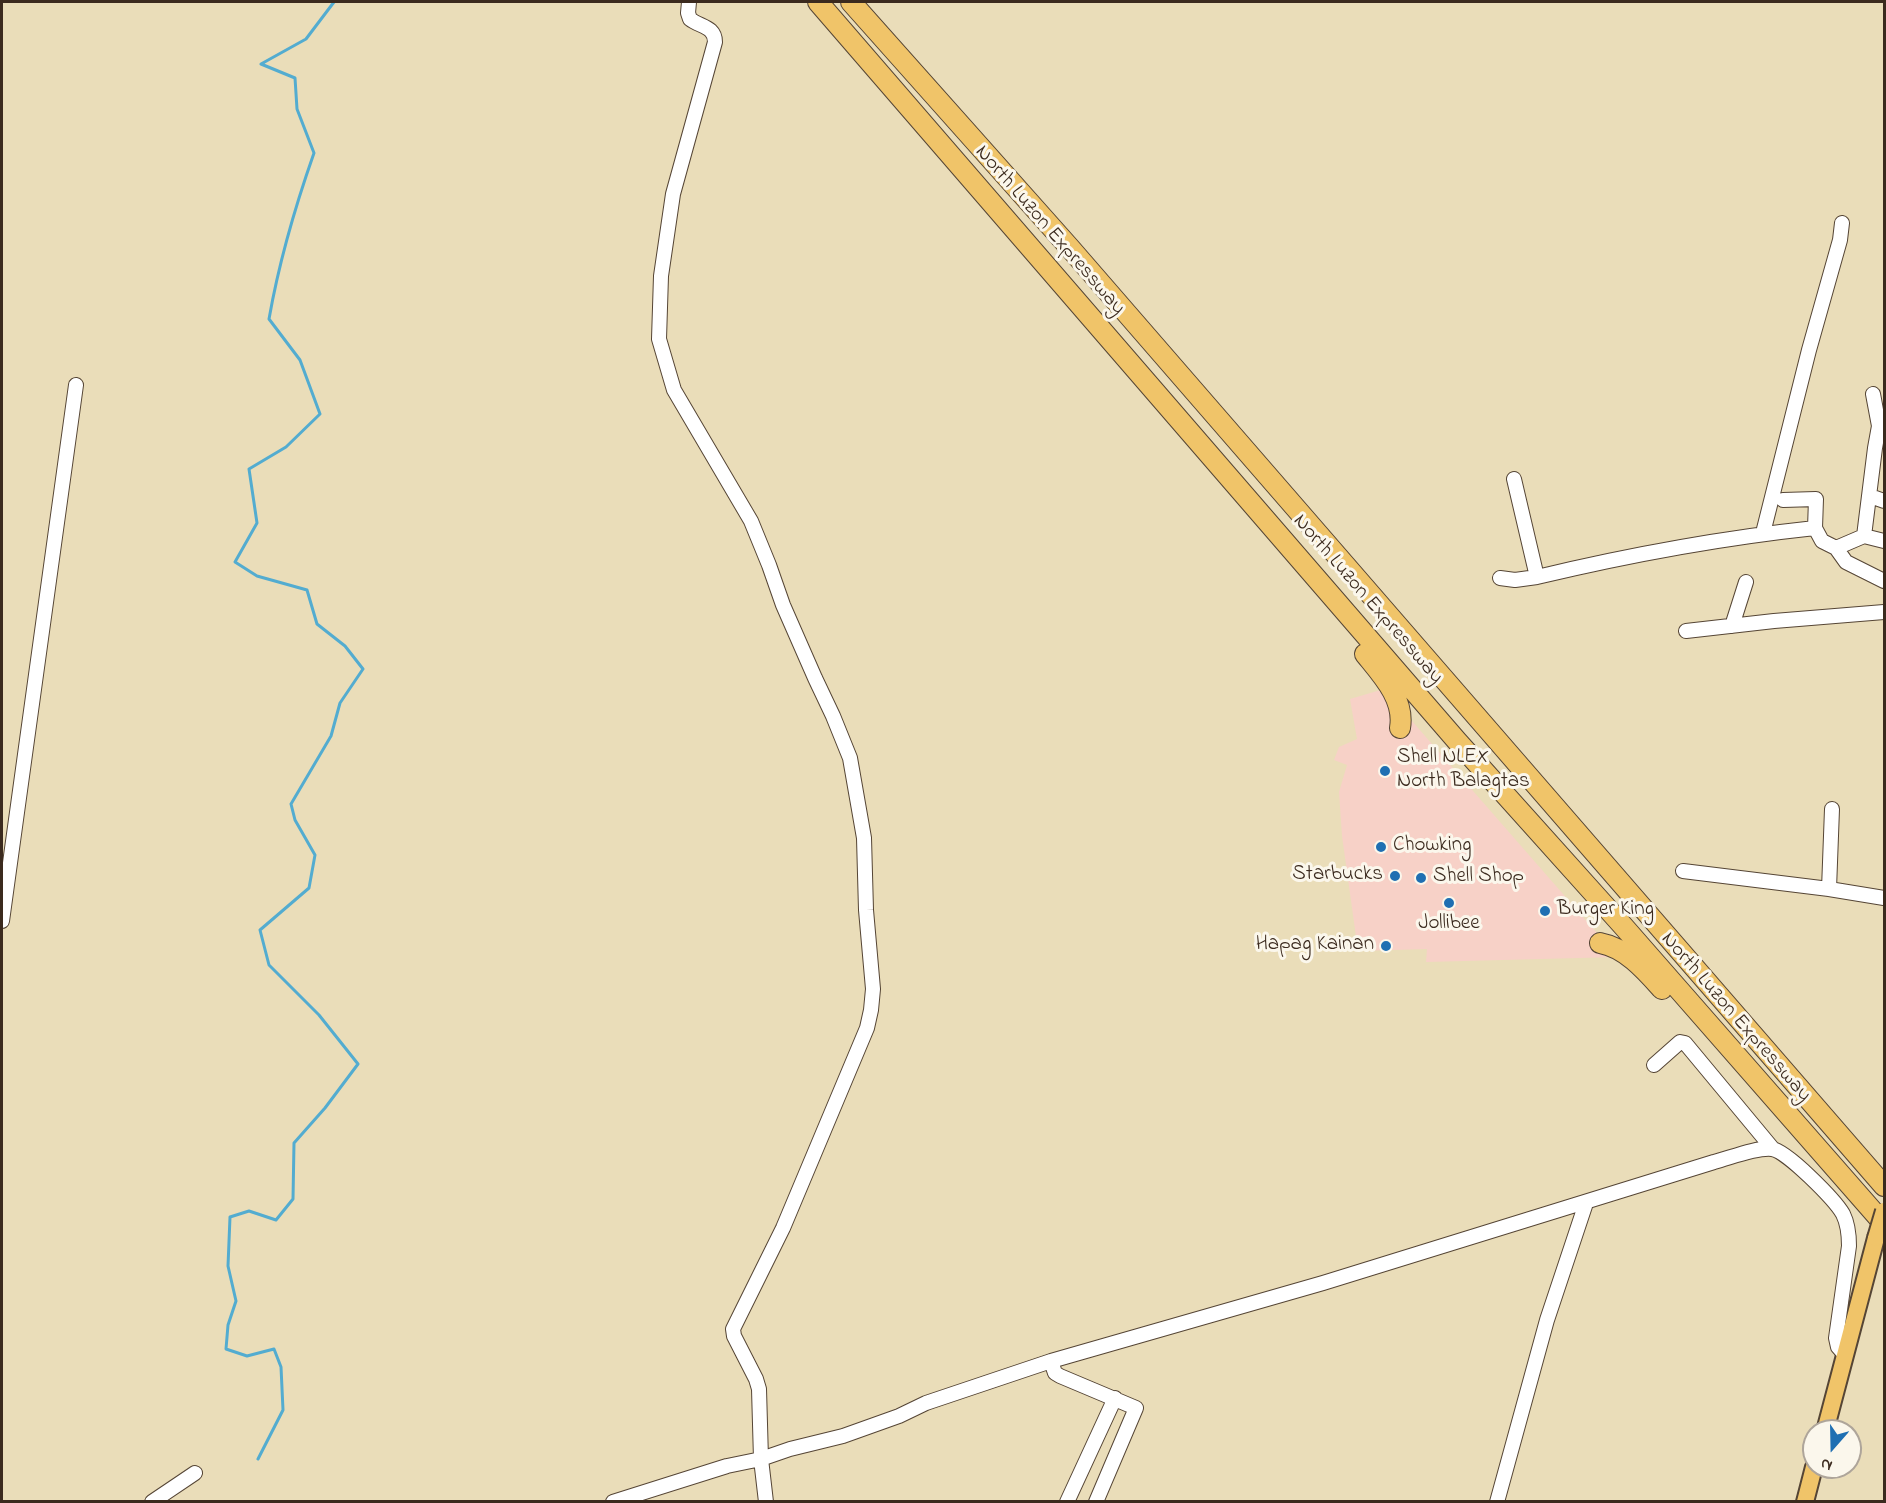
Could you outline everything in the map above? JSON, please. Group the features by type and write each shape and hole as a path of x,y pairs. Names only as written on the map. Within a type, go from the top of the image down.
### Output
{"highway":[{"name":"North Luzon Expressway","path":"818,2 1457,741 1624,927 1880,1222"},
{"name":"North Luzon Expressway","path":"851,2 1086,266 1884,1186"},
{"path":"1227,474 1264,532 1326,605 1391,689 1399,702 1402,716 1400,728"},
{"path":"1600,943 1616,947 1651,977 1706,1037 1822,1154"}],"main road":[{"path":"1828,1419 1880,1222"},
{"path":"1805,1502 1811,1479"}],"street":[{"path":"689,2 690,19 712,31 715,42 673,194 661,276 659,339 674,390 751,521 783,605 850,758 864,838 866,910 873,989 872,1010 867,1028 783,1228 733,1329 759,1389 761,1459 766,1502"},
{"path":"1763,533 1809,350 1840,240 1842,223"},
{"path":"2,921 76,385"},
{"path":"1864,536 1875,448 1879,435 1873,394"},
{"path":"1514,479 1537,577"},
{"path":"1870,496 1884,501"},
{"path":"1783,500 1816,499 1815,528 1822,541 1836,549 1846,562 1884,581"},
{"path":"1500,578 1515,580 1537,577 1677,546 1815,528"},
{"path":"1836,549 1864,536 1884,541"},
{"path":"1732,626 1746,582"},
{"path":"1686,631 1884,613 1884,607"},
{"path":"1829,889 1832,809"},
{"path":"1683,871 1884,898"},
{"path":"1654,1065 1680,1042 1685,1043 1773,1149"},
{"path":"613,1502 727,1466 843,1436 899,1416 927,1403 1052,1361 1323,1283 1759,1150 1773,1149 1783,1153 1826,1192 1844,1216 1849,1231 1849,1246 1836,1338 1838,1347 1845,1355"},
{"path":"1497,1502 1547,1320 1586,1203"},
{"path":"1052,1361 1055,1373 1060,1376 1136,1408 1096,1502"},
{"path":"1067,1502 1115,1398"},
{"path":"152,1502 195,1473"}],"shaded area":[{"name":"Shell NLEX North Balagtas","path":"1384,689 1618,957 1426,962 1427,949 1358,951 1342,836 1339,792 1347,765 1334,760 1339,747 1357,739 1350,699"}],"waterway":[{"path":"258,1459 283,1410 281,1367 274,1349 247,1356 226,1349 228,1325 236,1301 228,1266 230,1217 249,1211 276,1220 293,1199 294,1143 325,1108 358,1064 319,1015 269,965 260,930 309,888 315,855 295,820 291,804 331,736 340,703 363,669 345,646 317,624 307,590 257,576 235,562 257,523 249,469 286,447 320,414 300,360 269,319 288,235 314,153 297,109 295,78 261,64 306,39 334,2"}],"place":[{"name":"Shell NLEX North Balagtas","path":"1385,771"},
{"name":"Chowking","path":"1381,847"},
{"name":"Starbucks","path":"1395,876"},
{"name":"Shell Shop","path":"1421,878"},
{"name":"Jollibee","path":"1449,903"},
{"name":"Burger King","path":"1545,911"},
{"name":"Hapag Kainan","path":"1386,946"}]}
